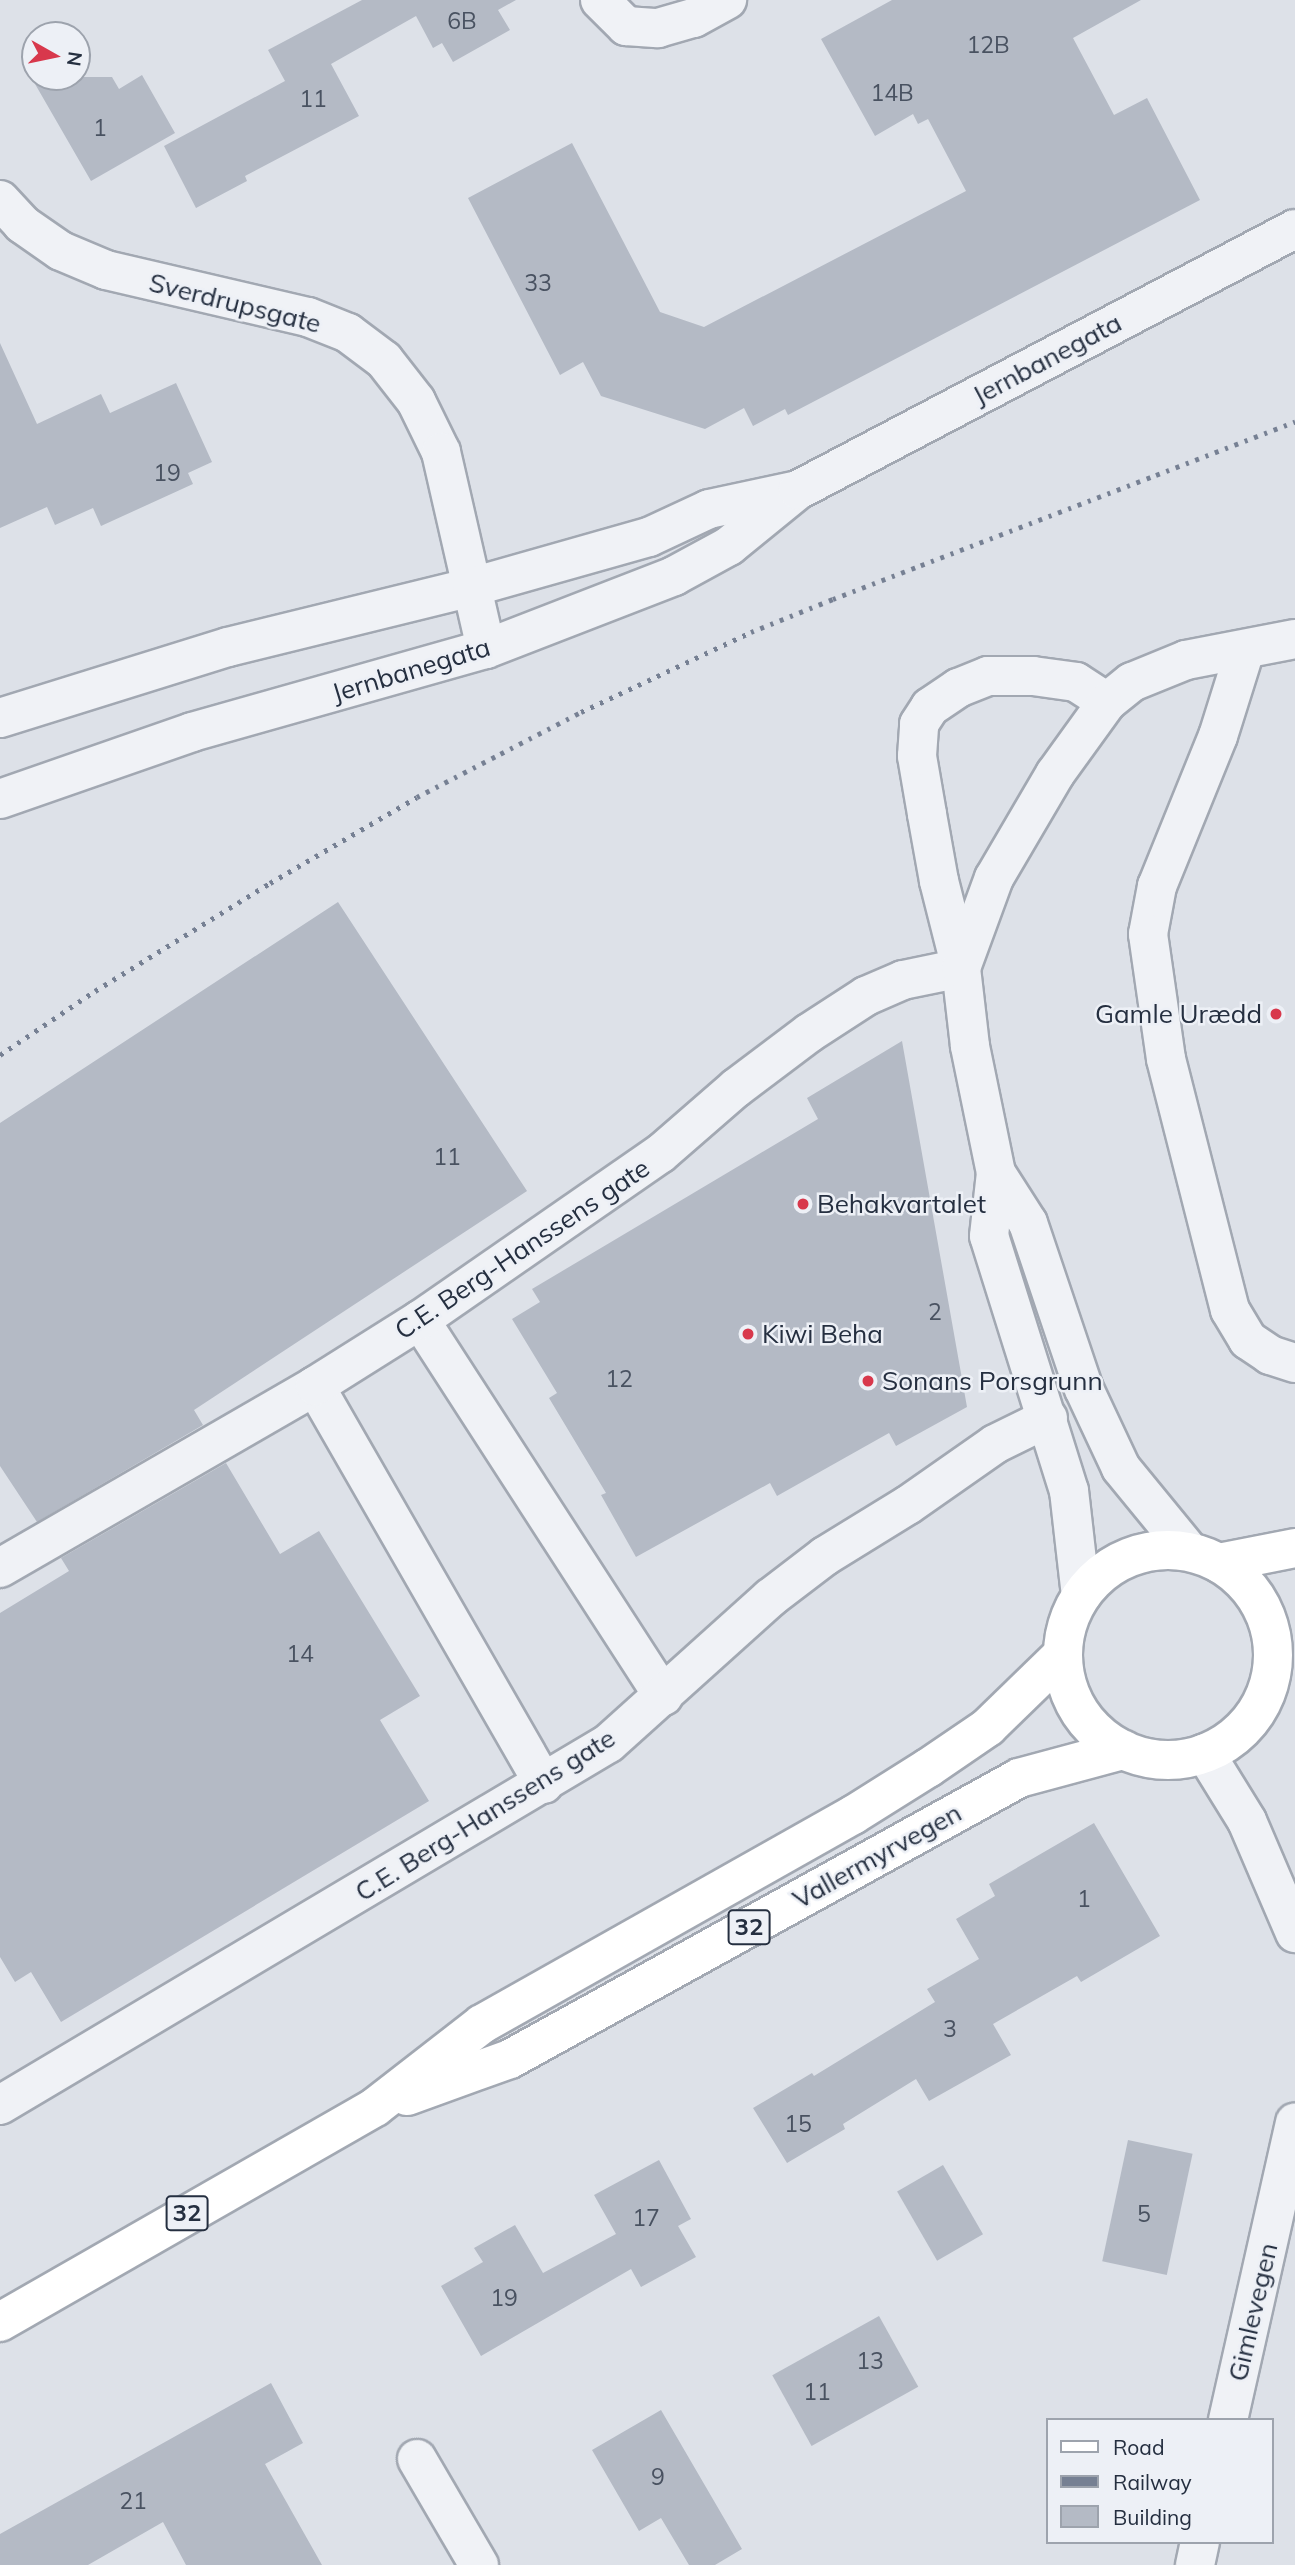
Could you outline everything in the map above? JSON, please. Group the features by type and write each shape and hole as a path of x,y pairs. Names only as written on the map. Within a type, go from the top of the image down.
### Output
{"main road":[{"name":"32","path":"1204,1557 1244,1581 1262,1607 1271,1636 1272,1665 1265,1695 1250,1721 1229,1740 1205,1753 1178,1760 1123,1751 1099,1735 1081,1714 1067,1686 1062,1655 1067,1624 1080,1596 1101,1573 1128,1557 1159,1548 1204,1557 1295,1548"},
{"name":"32","path":"1272,1665 1295,1633"},
{"name":"Vallermyrvegen","path":"0,2322 375,2107 482,2024 853,1815 928,1768 988,1727 1062,1655"},
{"name":"Vallermyrvegen","path":"375,2107 510,2059 1019,1778 1123,1751"}],"street":[{"path":"613,13 658,28 694,18 727,0"},
{"name":"Sverdrupsgate","path":"0,200 22,224 61,251 106,270 308,317 348,333 384,360 416,401 441,452 486,649"},
{"name":"Jernbanegata","path":"0,799 192,732 486,649 674,576 729,546 798,490 1295,229"},
{"name":"Jernbanegata","path":"0,718 228,647 472,587 649,537 709,509 798,490"},
{"path":"961,968 994,878 1055,774 1107,702 1132,682 1186,660 1295,639"},
{"path":"1245,650 1219,736 1157,886 1148,934 1166,1059 1230,1310 1248,1340 1270,1355 1295,1363"},
{"path":"1080,1596 1069,1491 989,1236 996,1173 970,1046 961,968 932,841 918,756 919,724 930,707 958,688 988,676 1033,676 1076,682 1107,702"},
{"name":"C.E. Berg-Hanssens gate","path":"0,1567 314,1386 420,1320 660,1154 736,1088 809,1033 866,996 903,980 961,968"},
{"path":"996,1173 1028,1223 1084,1389 1121,1468 1204,1557"},
{"path":"420,1320 663,1696"},
{"path":"314,1386 544,1783"},
{"name":"C.E. Berg-Hanssens gate","path":"0,2105 609,1743 770,1598 825,1556 908,1505 995,1444 1048,1418"},
{"path":"1205,1753 1248,1821 1292,1914"},
{"name":"Gimlevegen","path":"1228,2418 1295,2122"},
{"path":"418,2459 479,2565"},
{"path":"1195,2565 1200,2544"}],"building":[{"path":"362,0 516,0 498,10 510,30 453,62 442,43 433,48 416,16 331,64 359,116 245,176 247,181 196,208 164,146 285,81 268,50"},
{"path":"892,0 1141,0 1073,38 1114,115 1147,98 1200,200 788,415 785,409 753,426 744,408 705,429 601,396 583,362 560,375 468,198 572,143 660,312 704,327 966,191 928,119 918,124 913,114 875,136 821,39"},
{"path":"142,75 175,133 91,181 39,91 91,91 91,77 112,77 119,89"},
{"path":"0,343 37,424 101,394 110,413 176,383 212,462 188,473 193,484 101,526 93,508 55,525 47,507 0,528"},
{"path":"338,902 527,1191 194,1410 203,1425 37,1522 0,1466 0,1123"},
{"name":"Behakvartalet","path":"902,1041 967,1407 896,1446 889,1433 777,1496 770,1483 636,1557 601,1495 606,1493 549,1398 557,1393 512,1319 540,1302 532,1289 818,1119 807,1098"},
{"path":"226,1463 280,1554 319,1531 420,1696 380,1720 429,1801 61,2022 31,1972 15,1982 0,1957 0,1613 69,1571 61,1558"},
{"path":"1094,1823 1160,1936 1081,1982 1077,1976 993,2024 1011,2055 929,2101 916,2079 843,2124 845,2129 787,2163 753,2108 812,2073 814,2076 935,2002 927,1989 979,1959 956,1919 995,1896 989,1884"},
{"path":"1128,2140 1193,2154 1167,2275 1102,2261"},
{"path":"659,2160 691,2219 678,2226 696,2257 641,2287 631,2269 481,2356 441,2286 483,2262 474,2248 515,2225 543,2273 616,2234 594,2195"},
{"path":"943,2165 983,2234 937,2261 897,2192"},
{"path":"879,2316 918,2387 812,2446 772,2375"},
{"path":"271,2383 303,2443 265,2464 322,2565 186,2565 163,2522 88,2565 0,2565 0,2534"},
{"path":"661,2410 742,2549 715,2565 689,2565 661,2518 639,2531 592,2450"}],"railway":[{"path":"0,1055 95,991 270,883 417,797 581,712 751,632 1295,422"}],"place":[{"name":"Gamle Urædd","path":"1276,1014"},
{"name":"Behakvartalet","path":"803,1204"},
{"name":"Kiwi Beha","path":"748,1334"},
{"name":"Sonans Porsgrunn","path":"868,1381"}]}
